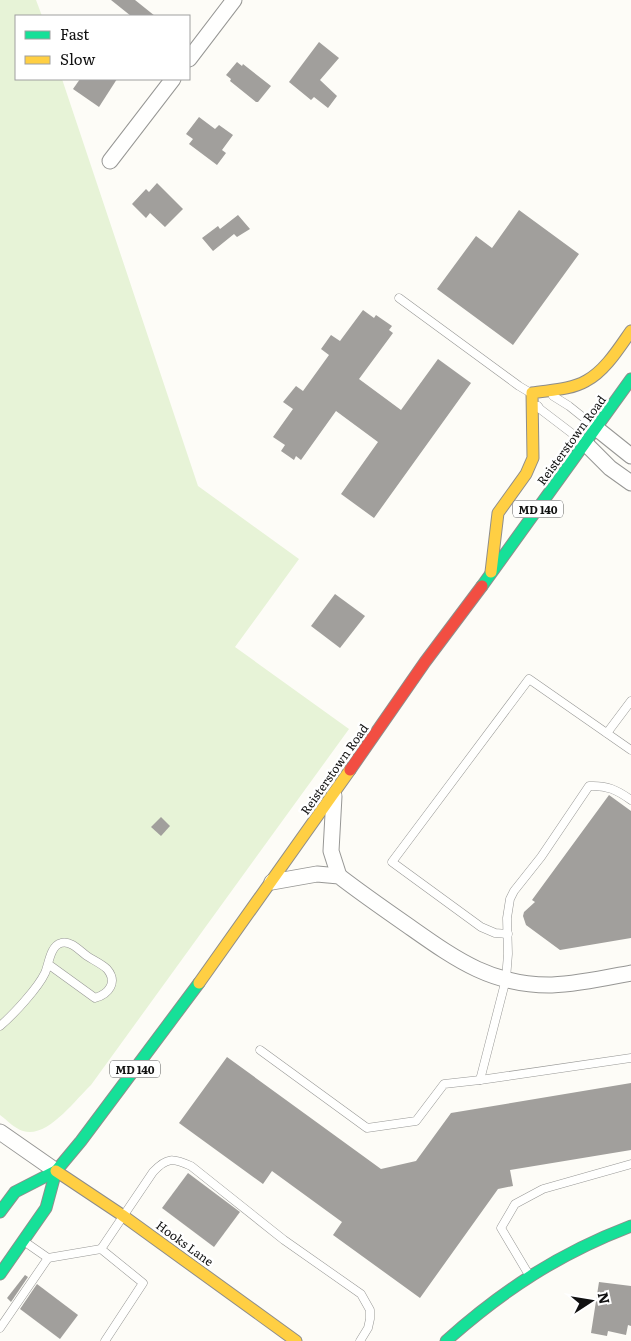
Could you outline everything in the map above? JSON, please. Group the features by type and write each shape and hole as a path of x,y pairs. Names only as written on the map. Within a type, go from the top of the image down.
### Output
{"main road":[{"path":"490,574 498,512 526,474 533,458 532,393 574,385 587,380 614,354 631,331"},
{"name":"Reisterstown Road","path":"0,1274 46,1208 56,1171 93,1125 272,882 425,662 631,379"},
{"name":"Reisterstown Road","path":"0,1212 15,1192 56,1171"},
{"name":"Hooks Lane","path":"56,1171 122,1215 296,1341"},
{"path":"446,1341 465,1323 529,1275 574,1250 631,1226"}],"street":[{"path":"190,58 234,0"},
{"path":"110,161 172,80"},
{"path":"596,428 631,456"},
{"path":"585,443 610,468 631,484"},
{"path":"334,793 331,851 339,876"},
{"path":"272,882 317,874 339,876 451,956 474,969 506,979 551,985 631,973"},
{"path":"0,1132 56,1171"}],"lane":[{"path":"399,298 519,386 532,393 553,396 596,428"},
{"path":"532,393 540,409 585,443"},
{"path":"508,934 495,933 481,927 392,862 529,679 631,750"},
{"path":"607,733 631,701"},
{"path":"480,1080 506,979 508,908 514,891 541,857 589,786 607,786 631,800"},
{"path":"0,1026 26,999 44,975 48,964 55,946 62,943 70,943 106,968 111,976 112,984 104,995 95,998 48,964"},
{"path":"260,1050 367,1128 416,1121 444,1084 631,1058"},
{"path":"23,1241 48,1258 101,1249 122,1215 159,1165 176,1159 191,1166 284,1240 362,1294 370,1310 370,1318 368,1328 360,1341"},
{"path":"529,1275 501,1228 515,1204 543,1189 631,1164"},
{"path":"101,1249 143,1284 105,1341"},
{"path":"0,1328 48,1258"}],"green space":[{"path":"0,0 36,0 42,15 15,15 15,80 62,80 198,486 299,559 235,647 349,729 91,1085 60,1117 42,1129 32,1132 20,1130 0,1115"}],"building":[{"path":"111,0 135,0 154,15 130,15"},
{"path":"319,42 339,58 320,80 337,96 328,108 314,97 311,100 289,82"},
{"path":"237,62 242,66 243,64 271,86 258,102 230,81 231,79 226,75"},
{"path":"79,80 116,80 99,107 73,89"},
{"path":"199,117 215,129 219,125 233,135 222,150 226,153 217,165 189,144 193,139 186,134"},
{"path":"157,183 183,209 165,227 150,213 146,218 132,204 146,189 149,192"},
{"path":"519,210 579,254 513,345 437,289 476,236 492,248"},
{"path":"238,215 250,229 237,237 234,234 213,251 202,238 218,226 220,229"},
{"path":"363,310 374,318 376,315 392,326 389,330 393,333 359,379 401,410 438,359 471,383 374,518 341,494 378,442 336,411 301,460 296,456 294,460 281,451 285,445 273,437 293,409 283,402 296,386 303,391 329,355 321,349 331,335 340,341"},
{"path":"335,594 365,616 340,648 311,626"},
{"path":"609,795 631,811 631,938 560,950 526,925 523,916 524,912 535,902 532,900"},
{"path":"161,817 170,826 161,836 151,827"},
{"path":"227,1057 381,1169 416,1161 451,1113 631,1083 631,1150 510,1170 513,1186 498,1189 420,1298 333,1235 342,1222 272,1171 263,1184 179,1123"},
{"path":"188,1173 240,1212 214,1247 162,1208"},
{"path":"25,1275 28,1277 11,1302 7,1298"},
{"path":"599,1282 631,1286 631,1326 628,1325 626,1335 608,1331 607,1336 591,1333"},
{"path":"37,1284 78,1315 60,1339 20,1309"}],"traffic: fast":[{"path":"482,586 631,379"},
{"path":"0,1212 15,1192 56,1171 81,1141 199,983"},
{"path":"0,1274 46,1208 56,1171"},
{"path":"446,1341 489,1305 533,1274 580,1248 631,1226"}],"traffic: slow":[{"path":"491,572 498,513 526,474 533,458 532,393 567,388 593,377 616,352 631,331"},
{"path":"199,983 350,770"},
{"path":"56,1171 122,1215 296,1341"}],"traffic: jam":[{"path":"350,770 425,662 482,586"}]}
